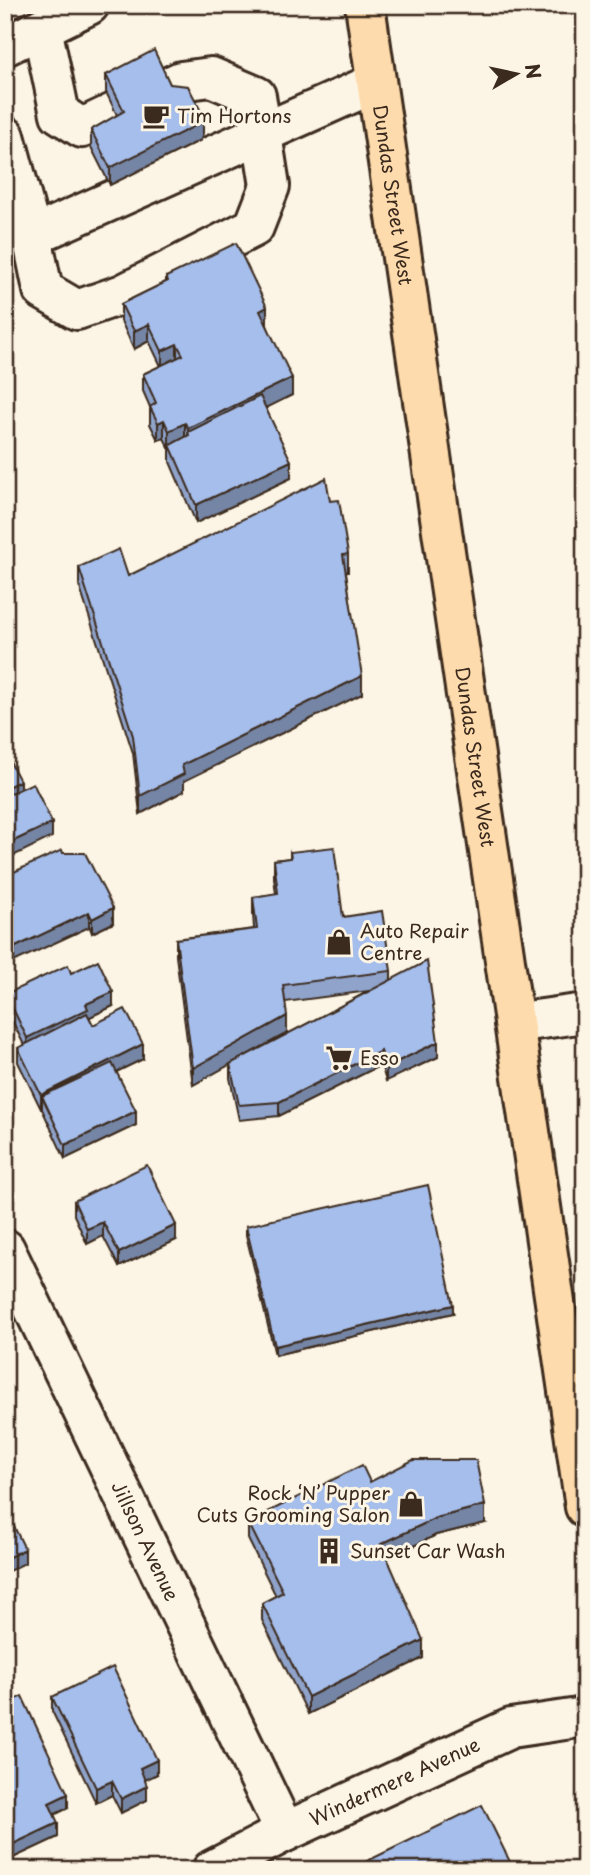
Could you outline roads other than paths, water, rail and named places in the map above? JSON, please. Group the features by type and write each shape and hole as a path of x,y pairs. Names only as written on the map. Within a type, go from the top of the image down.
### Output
{"main road":[{"name":"Dundas Street West","path":"365,5 585,1507"}],"street":[{"path":"5,46 89,5"},
{"path":"5,136 32,236 43,290 77,310 123,294 254,227 270,186 264,132 256,96 211,77 181,81 82,128 60,114 42,28"},
{"path":"32,236 375,83"},
{"path":"514,1023 585,1013"},
{"name":"Jillson Avenue","path":"5,1249 285,1832"},
{"name":"Windermere Avenue","path":"212,1870 285,1832 512,1728 585,1717"}],"place":[{"name":"Tim Hortons","path":"156,116"},
{"name":"Auto Repair Centre","path":"339,942"},
{"name":"Esso","path":"339,1058"},
{"name":"Rock ‘N’ Pupper Cuts Grooming Salon","path":"411,1504"},
{"name":"Sunset Car Wash","path":"329,1551"}]}
